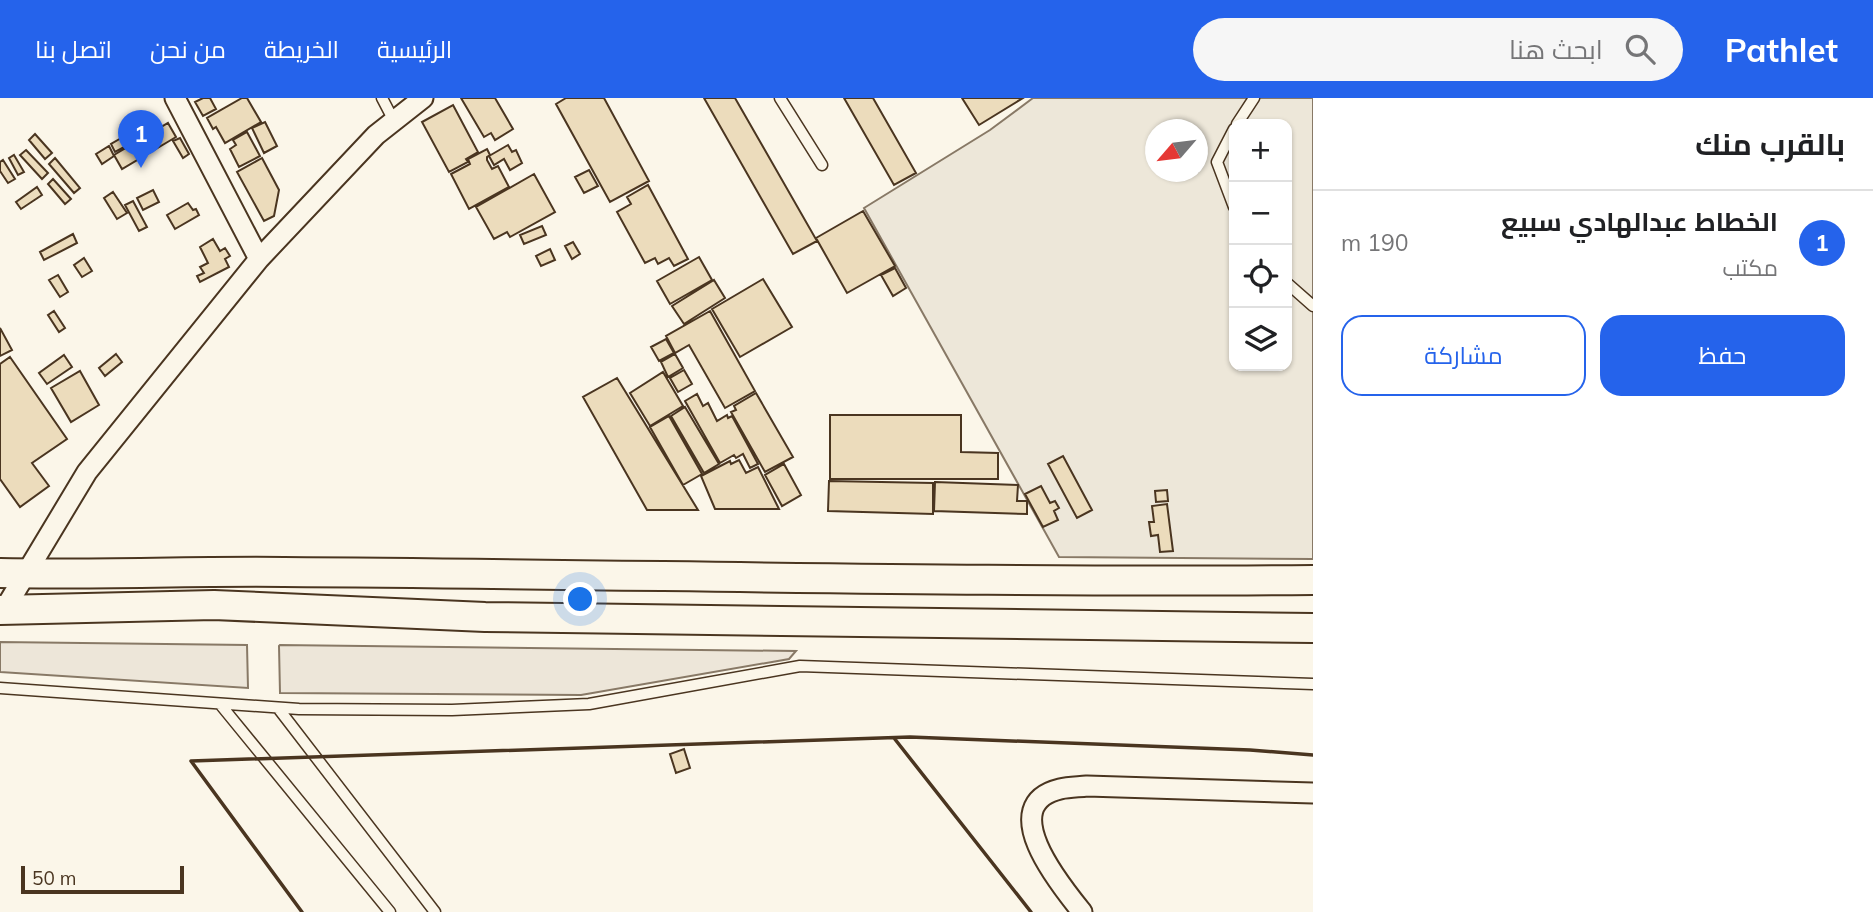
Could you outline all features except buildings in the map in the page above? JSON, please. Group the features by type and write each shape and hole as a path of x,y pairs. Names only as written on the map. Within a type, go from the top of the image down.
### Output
{"main road":[{"path":"13,573 281,571 616,577 1313,580"},
{"path":"2,610 214,605 485,617 1313,628"}],"street":[{"path":"175,98 259,259"},
{"path":"2,610 13,573 87,471 259,259 376,135 424,98"},
{"path":"1082,912 1049,870 1039,852 1034,834 1033,814 1039,800 1048,794 1060,789 1087,786 1313,793"}],"lane":[{"path":"382,98 394,121"},
{"path":"780,98 822,165"},
{"path":"1240,119 1254,98"},
{"path":"1229,139 1217,162 1229,194"},
{"path":"1292,287 1313,306"},
{"path":"0,688 278,708 452,710 589,704 800,666 1313,684"},
{"path":"220,704 390,912"},
{"path":"278,708 435,912"}],"shaded area":[{"path":"1033,98 1313,98 1313,559 1059,557 864,208 990,130"},
{"path":"0,642 247,645 248,688 0,672"},
{"path":"279,646 796,651 789,659 581,695 280,693"}],"wall":[{"path":"302,912 191,761 910,737 1250,750 1313,755"},
{"path":"894,738 1031,912"}],"place":[{"name":"الخطاط عبدالهادي سبيع","path":"141,168"}]}
